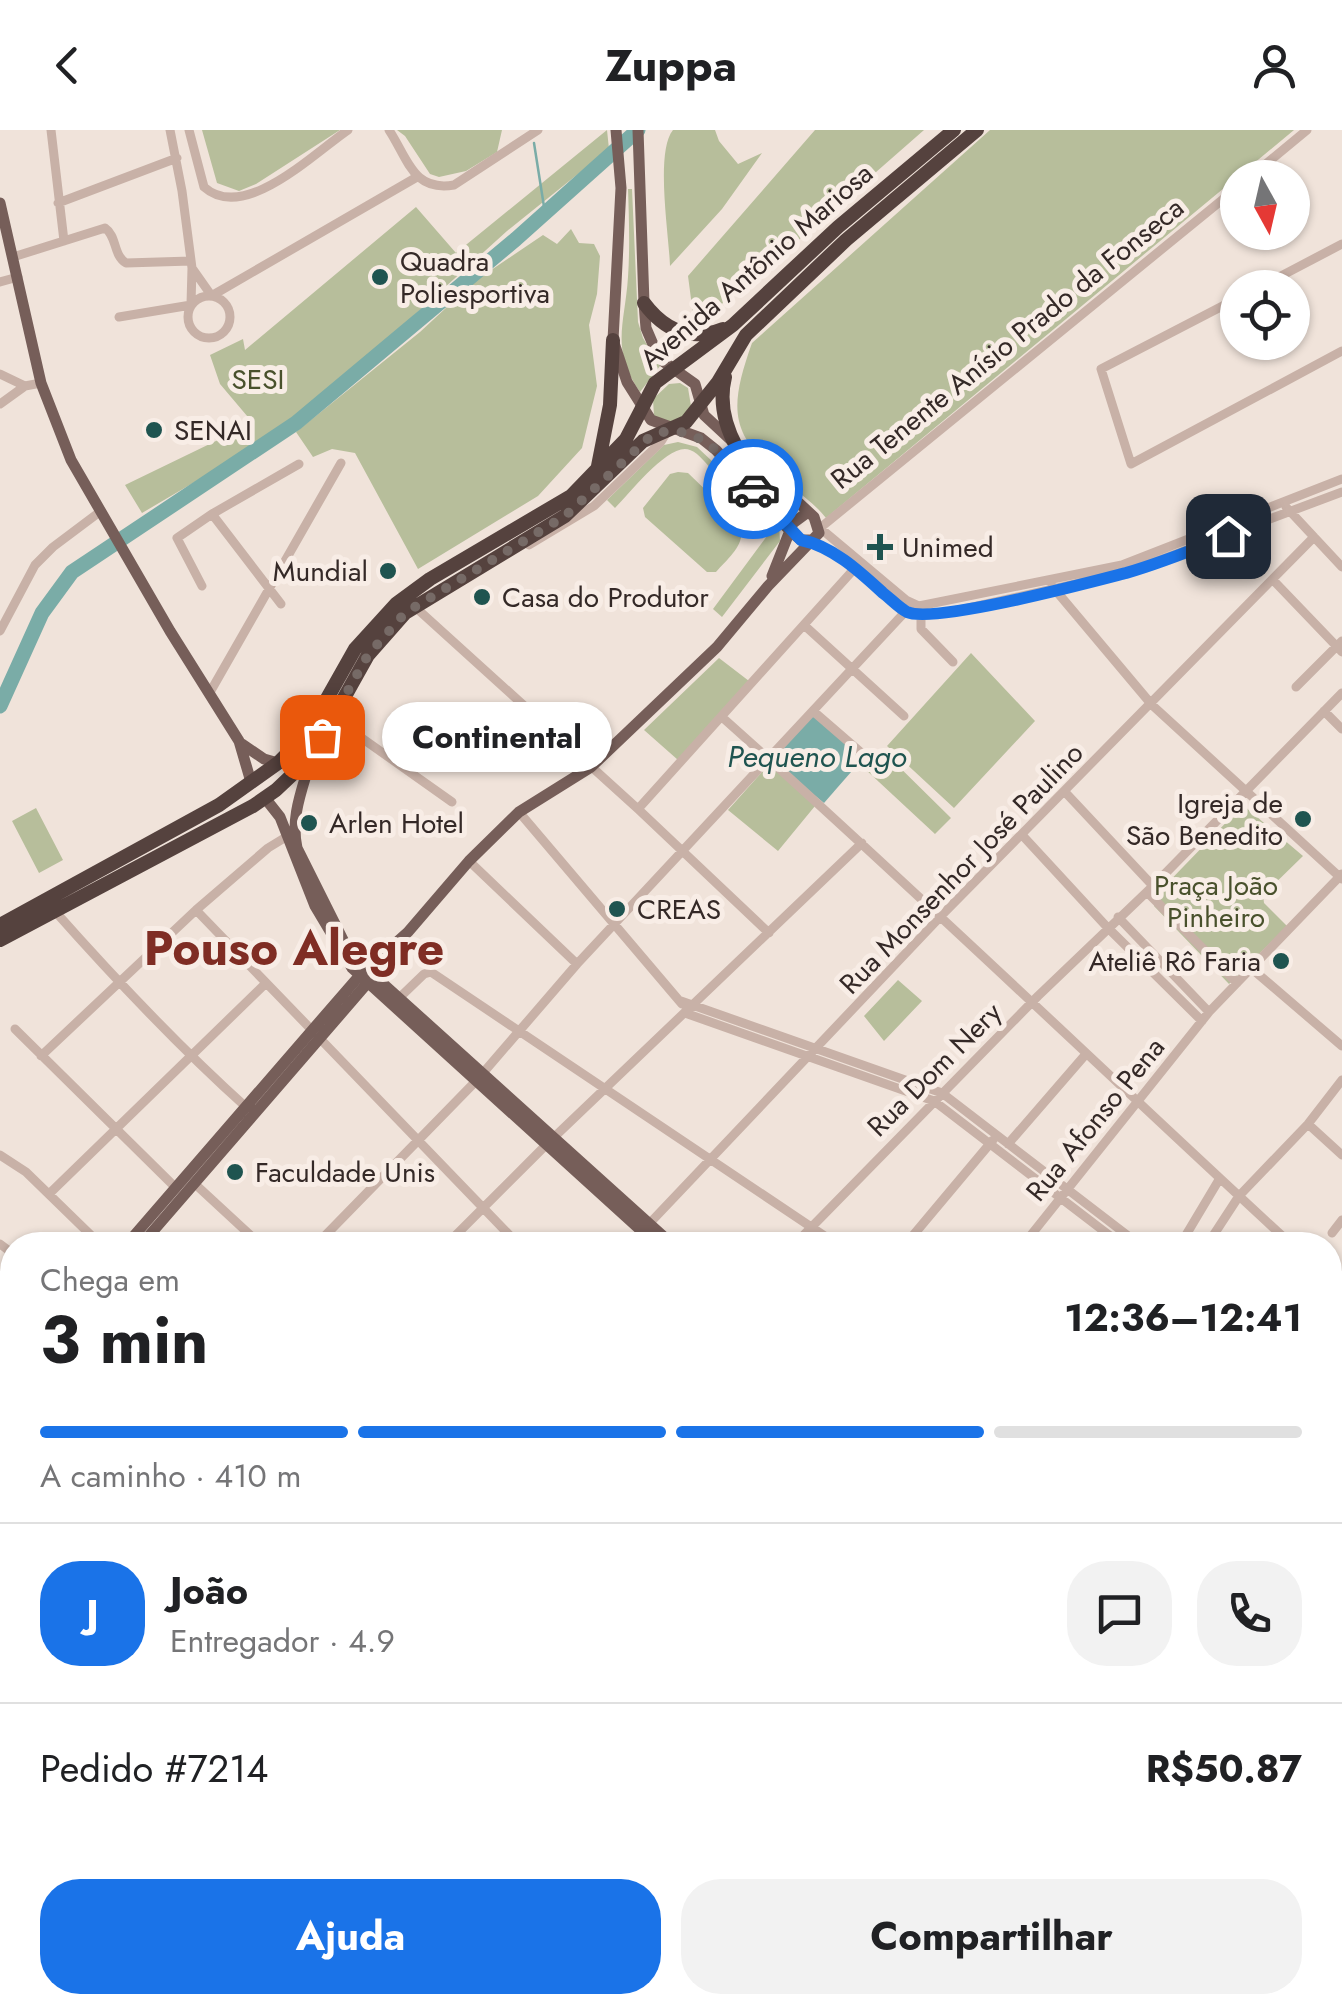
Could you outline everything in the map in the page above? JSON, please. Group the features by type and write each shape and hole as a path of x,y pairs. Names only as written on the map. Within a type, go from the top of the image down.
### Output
{"highway":[{"name":"Avenida Antônio Mariosa","path":"0,925 219,805 278,763 307,734 351,656 378,622 415,588 559,505 596,472 646,414 650,390 733,325 838,227 954,130"},
{"name":"Avenida Antônio Mariosa","path":"700,404 746,335 846,240 976,130"},
{"path":"644,302 656,319 673,330 692,335 733,325"},
{"path":"596,472 610,405 613,340"},
{"path":"730,360 722,390 730,434 737,448"},
{"path":"368,655 414,606 565,516 643,441 686,422 700,404"},
{"path":"0,940 270,795 311,757 371,646 367,641 351,656"},
{"path":"125,872 122,864 126,856"}],"main road":[{"path":"616,130 621,188 613,340 627,382 646,414 669,428 701,438 791,532 806,542 812,540"},
{"path":"638,130 646,328 664,362 675,368"},
{"path":"0,203 42,383 71,460 208,694 240,741 257,778"},
{"name":"Avenida Antônio Mariosa","path":"675,368 692,381 700,404"},
{"path":"700,404 704,415 808,512 820,528"},
{"path":"153,1232 316,1035 469,861 519,812 591,767 717,646 769,585 793,523 808,512"},
{"name":"Rua Tenente Anísio Prado da Fonseca","path":"769,585 820,528"},
{"path":"240,741 255,755 278,763"},
{"path":"290,837 311,757"},
{"path":"270,795 315,906 341,953 654,1232"},
{"path":"137,1232 246,1106 316,1035"},
{"path":"646,1227 649,1232"}],"street":[{"path":"51,130 64,241"},
{"path":"170,130 191,264 187,318 192,330 204,338 218,336 228,328 230,314 225,302 212,295 191,264"},
{"path":"189,130 204,186 216,196 234,199 260,193 348,130"},
{"path":"389,130 417,177 438,188 454,185 538,130"},
{"path":"1271,160 1307,130"},
{"path":"58,203 177,158"},
{"path":"119,317 191,304 212,295 417,177"},
{"name":"Rua Tenente Anísio Prado da Fonseca","path":"820,528 1220,202"},
{"path":"13,257 105,228 126,263 191,264"},
{"path":"1292,270 1342,244"},
{"path":"0,282 18,277"},
{"path":"1220,307 1102,369 1131,464 1342,351"},
{"path":"0,374 25,386"},
{"path":"0,404 25,386 42,383"},
{"path":"208,694 340,462"},
{"path":"202,586 176,540 212,514 299,464"},
{"path":"820,528 906,600 920,606 1122,565 1228,536 1342,479"},
{"path":"812,540 855,568 905,612 921,616 1128,572 1220,526 1342,492"},
{"path":"1285,506 1342,567"},
{"path":"212,514 281,604"},
{"path":"0,631 35,565 53,547 104,516"},
{"path":"1220,526 1228,536"},
{"name":"Rua Monsenhor José Paulino","path":"641,1232 942,915 1314,537"},
{"path":"638,809 855,568"},
{"path":"1273,580 1340,647 1296,686"},
{"path":"1022,836 1202,1021 1341,876 1152,705 1092,636 1057,588 1035,582"},
{"path":"414,606 768,933"},
{"path":"329,1232 420,1142 520,1034 578,964 905,612"},
{"path":"921,616 921,629 953,662"},
{"path":"804,624 904,716"},
{"path":"1107,927 1150,889 1342,693"},
{"path":"814,711 865,756"},
{"path":"1324,711 1342,730"},
{"path":"332,718 452,802"},
{"path":"723,718 942,915 1278,1232"},
{"path":"1065,792 1237,983"},
{"path":"519,812 688,1009 817,1049 938,1097 997,1135 1110,1232"},
{"path":"41,1056 196,910 268,848 290,837"},
{"path":"459,1232 862,843"},
{"path":"469,861 578,964"},
{"path":"54,909 118,983 246,1106"},
{"path":"196,910 507,1232"},
{"path":"1118,918 1210,1012"},
{"name":"Rua Dom Nery","path":"805,1232 1107,927"},
{"path":"1252,968 1342,1046"},
{"path":"397,1000 430,972 819,1232"},
{"path":"49,1194 264,984"},
{"name":"Rua Afonso Pena","path":"1033,1232 1202,1021"},
{"path":"15,1028 176,1187"},
{"path":"747,1030 808,1058 938,1097 988,1144 1063,1193"},
{"path":"1008,1144 1086,1054"},
{"path":"1215,1232 1239,1196 1308,1124 1342,1080"},
{"path":"1308,1124 1342,1155"},
{"path":"916,1232 997,1135"},
{"path":"0,1154 26,1172 88,1232"},
{"path":"1188,1232 1220,1178"},
{"path":"195,1184 247,1232"}],"green space":[{"path":"202,130 340,130 239,191 217,183"},
{"path":"397,130 502,130 497,152 466,171 439,177 430,174"},
{"name":"SESI","path":"607,130 609,149 507,231 300,412 227,463 142,513 125,485 253,423 220,384 210,355 243,339 245,350 416,207 456,253"},
{"path":"673,130 715,130 738,164 762,153 722,209 670,266 664,175"},
{"path":"815,130 924,130 729,301 693,314 688,276"},
{"path":"990,130 1294,130 1258,160 1220,160 1220,191 826,518 756,453 740,424 739,389 752,343"},
{"path":"628,189 632,189 638,322 660,366 640,392 622,349 629,266"},
{"path":"571,229 579,243 594,244 600,256 597,294 589,325 597,386 582,448 538,496 418,569 355,453 332,449 313,457 296,432 420,332 475,281 543,235 557,244"},
{"path":"680,383 688,388 691,406 683,417 666,423 654,416 653,399 669,384"},
{"path":"678,442 697,447 779,524 780,541 722,617 713,609 767,536 765,518 715,479 714,472 700,457 682,449 661,460 615,508 607,500 664,445"},
{"path":"688,473 740,523 739,544 716,572 707,572 645,517 643,508 670,474"},
{"path":"971,653 1035,721 954,808 887,746"},
{"path":"719,658 749,681 678,760 644,730"},
{"path":"881,749 951,818 935,834 865,769"},
{"path":"770,763 815,806 778,851 728,810"},
{"name":"Praça João Pinheiro","path":"1243,805 1303,856 1263,895 1264,903 1287,926 1229,984 1154,906 1154,897"},
{"path":"36,808 63,860 39,873 12,821"},
{"path":"898,980 922,1001 884,1041 864,1016"}],"water":[{"name":"Pequeno Lago","path":"813,711 865,756 824,803 770,759"}],"waterway":[{"path":"0,706 42,613 72,572 296,423 516,239 638,130"},
{"path":"534,143 545,213"}],"way so far":[{"path":"322,737 368,655 405,613 565,516 652,435 669,428 701,438 753,489"}],"place":[{"name":"Quadra Poliesportiva","path":"380,277"},
{"name":"SENAI","path":"154,430"},
{"name":"Unimed","path":"880,547"},
{"name":"Mundial","path":"388,571"},
{"name":"Casa do Produtor","path":"482,597"},
{"name":"Continental","path":"322,737"},
{"name":"Igreja de São Benedito","path":"1303,819"},
{"name":"Arlen Hotel","path":"309,823"},
{"name":"CREAS","path":"617,909"},
{"name":"Ateliê Rô Faria","path":"1281,961"},
{"name":"Faculdade Unis","path":"235,1172"}],"district":[{"name":"Pouso Alegre","path":"294,948"}],"route":[{"path":"753,489 801,540 812,540 855,568 905,612 921,616 1128,572 1228,536"}]}
